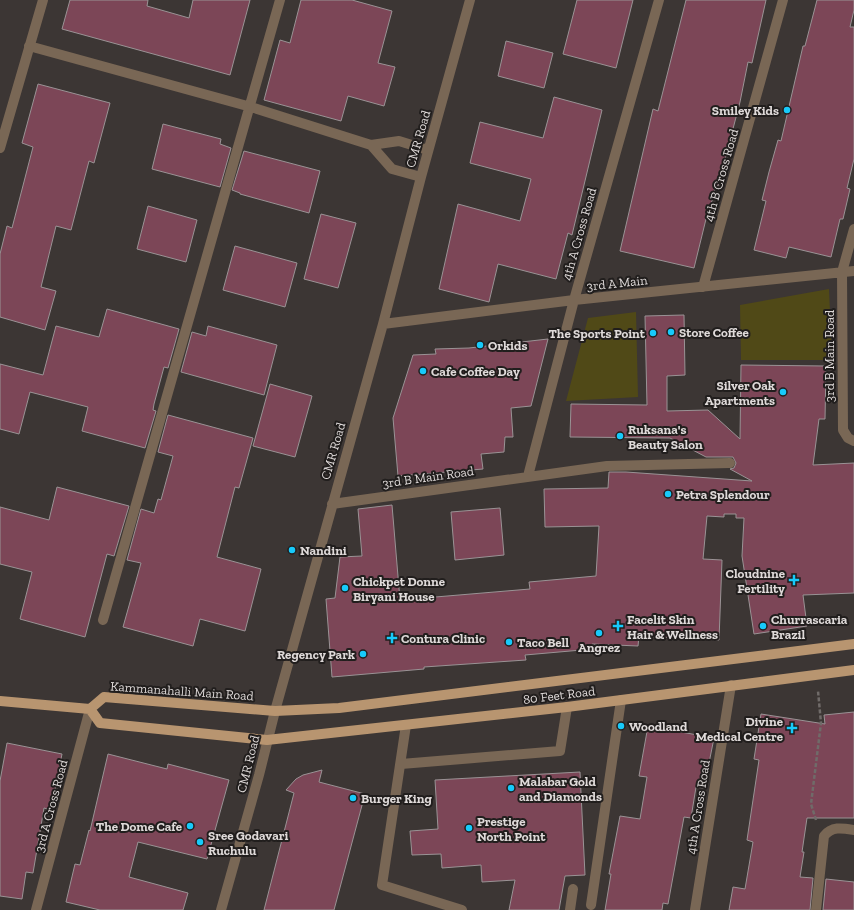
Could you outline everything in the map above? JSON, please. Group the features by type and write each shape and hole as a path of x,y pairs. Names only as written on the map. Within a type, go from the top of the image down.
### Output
{"main road":[{"name":"80 Feet Road","path":"275,711 362,705 854,644"},
{"name":"80 Feet Road","path":"267,740 567,708 731,685 854,670"},
{"name":"Kammanahalli Main Road","path":"90,709 104,697 275,711"},
{"path":"0,701 90,709 100,723 267,740"}],"street":[{"path":"0,148 43,0"},
{"path":"103,620 251,107 280,0"},
{"name":"CMR Road","path":"221,910 260,775 267,740 383,324 428,150 470,0"},
{"name":"4th A Cross Road","path":"528,476 574,300 659,0"},
{"name":"4th B Cross Road","path":"703,287 783,0"},
{"path":"29,46 251,107 371,145 399,141 428,150"},
{"path":"371,145 392,169 421,177"},
{"name":"3rd B Main Road","path":"851,440 843,430 842,272 854,229"},
{"name":"3rd A Main","path":"383,324 574,300 854,271"},
{"name":"3rd B Main Road","path":"332,504 607,466 730,463"},
{"name":"4th A Cross Road","path":"694,910 731,685"},
{"path":"591,905 621,700"},
{"path":"401,764 560,751 567,708"},
{"name":"3rd A Cross Road","path":"36,910 90,709"},
{"path":"406,725 382,885 462,910"},
{"path":"816,910 824,836 829,830 837,828 854,830"},
{"path":"570,910 573,889"}],"path":[{"path":"817,674 820,723 811,804 823,845"}],"shaded area":[{"path":"829,289 832,360 741,360 740,305"},
{"path":"636,312 638,397 566,401 588,318"}],"building":[{"path":"70,0 148,0 147,6 189,18 193,0 250,0 230,75 62,29"},
{"path":"301,0 352,0 392,11 378,63 395,67 384,106 348,96 341,121 264,100 280,40 290,43"},
{"path":"577,0 633,0 616,68 563,54"},
{"path":"686,0 766,0 752,63 748,62 740,102 718,186 716,185 708,216 707,215 694,268 620,251 653,109 658,111"},
{"path":"817,0 854,0 854,10 850,27 854,27 854,159 847,188 850,189 843,219 840,219 831,257 789,247 786,258 754,250 766,201 762,200 769,172 778,140 781,141 803,46 805,46"},
{"path":"506,41 553,53 544,88 498,76"},
{"path":"38,84 110,103 94,163 89,161 71,230 56,226 41,287 56,291 45,330 0,317 0,254 7,226 12,228 33,147 22,143"},
{"path":"554,97 602,110 572,235 568,233 556,279 498,264 489,302 439,289 458,204 520,221 531,179 470,163 480,122 543,138"},
{"path":"163,124 221,139 220,144 231,148 220,187 152,169"},
{"path":"244,151 320,171 309,213 240,194 232,190"},
{"path":"148,206 197,220 186,262 137,249"},
{"path":"321,214 356,223 338,288 304,279"},
{"path":"235,246 297,263 285,307 223,290"},
{"path":"107,309 179,329 168,368 164,367 154,404 153,410 156,411 145,448 82,431 88,407 30,392 19,434 0,429 0,364 43,375 56,326 99,337"},
{"path":"684,315 685,375 667,376 667,411 708,410 740,439 741,365 826,366 825,419 819,419 813,465 854,463 854,593 803,595 807,626 754,634 742,556 744,518 736,518 736,514 724,514 724,517 707,516 703,559 722,560 719,640 639,636 638,646 592,644 593,649 525,655 526,660 424,667 424,669 332,677 326,599 335,598 340,557 362,556 358,509 392,505 400,600 530,589 529,582 596,576 599,526 545,527 544,489 608,488 609,472 752,481 730,469 734,468 736,463 733,457 706,457 670,438 570,437 571,404 647,405 645,316"},
{"path":"208,326 277,345 264,395 181,372 192,332 206,336"},
{"path":"548,339 531,406 511,408 513,437 505,437 504,452 481,454 483,469 398,476 393,418 413,355 436,354 435,349 469,348"},
{"path":"270,384 312,396 295,457 253,446"},
{"path":"168,415 253,438 239,488 235,487 217,557 261,569 245,631 200,619 193,646 123,627 141,563 127,560 141,509 154,513 158,499 161,500 173,456 158,452"},
{"path":"57,487 129,506 114,556 107,554 85,637 20,619 32,572 0,564 0,507 49,520"},
{"path":"500,508 504,555 455,560 451,512"},
{"path":"854,712 854,818 807,818 800,877 813,878 810,910 729,910 733,887 745,889 753,842 747,840 759,760 754,759 761,714 825,724 824,715"},
{"path":"648,726 714,738 704,788 696,787 691,818 684,817 668,904 663,903 662,910 605,910 611,874 609,874 620,816 640,819 647,777 639,776"},
{"path":"7,743 62,754 51,810 44,808 33,873 26,872 22,899 0,896 0,781"},
{"path":"108,754 167,769 168,764 229,780 207,859 138,842 129,877 188,893 183,910 100,910 66,902 75,864 80,865 89,830 90,831"},
{"path":"322,770 319,782 365,794 334,910 264,910 294,793 286,790 296,779 303,775"},
{"name":"Prestige North Point","path":"580,772 585,875 565,876 559,910 509,910 515,880 482,882 481,865 442,868 441,854 412,855 410,831 438,829 435,780"},
{"path":"826,879 854,882 854,910 823,910"}],"place":[{"name":"Smiley Kids","path":"787,110"},
{"name":"Store Coffee","path":"671,332"},
{"name":"The Sports Point","path":"653,333"},
{"name":"Orkids","path":"480,345"},
{"name":"Cafe Coffee Day","path":"423,371"},
{"name":"Silver Oak Apartments","path":"783,392"},
{"name":"Ruksana's Beauty Salon","path":"620,436"},
{"name":"Petra Splendour","path":"668,494"},
{"name":"Nandini","path":"292,550"},
{"name":"Cloudnine Fertility","path":"794,580"},
{"name":"Chickpet Donne Biryani House","path":"345,588"},
{"name":"Facelit Skin Hair & Wellness","path":"618,626"},
{"name":"Churrascaria Brazil","path":"763,626"},
{"name":"Angrez","path":"599,633"},
{"name":"Contura Clinic","path":"392,638"},
{"name":"Taco Bell","path":"509,642"},
{"name":"Regency Park","path":"363,654"},
{"name":"Woodland","path":"621,726"},
{"name":"Divine Medical Centre","path":"792,728"},
{"name":"Malabar Gold and Diamonds","path":"511,788"},
{"name":"Burger King","path":"353,798"},
{"name":"The Dome Cafe","path":"190,826"},
{"name":"Prestige North Point","path":"469,828"},
{"name":"Sree Godavari Ruchulu","path":"200,842"}]}
